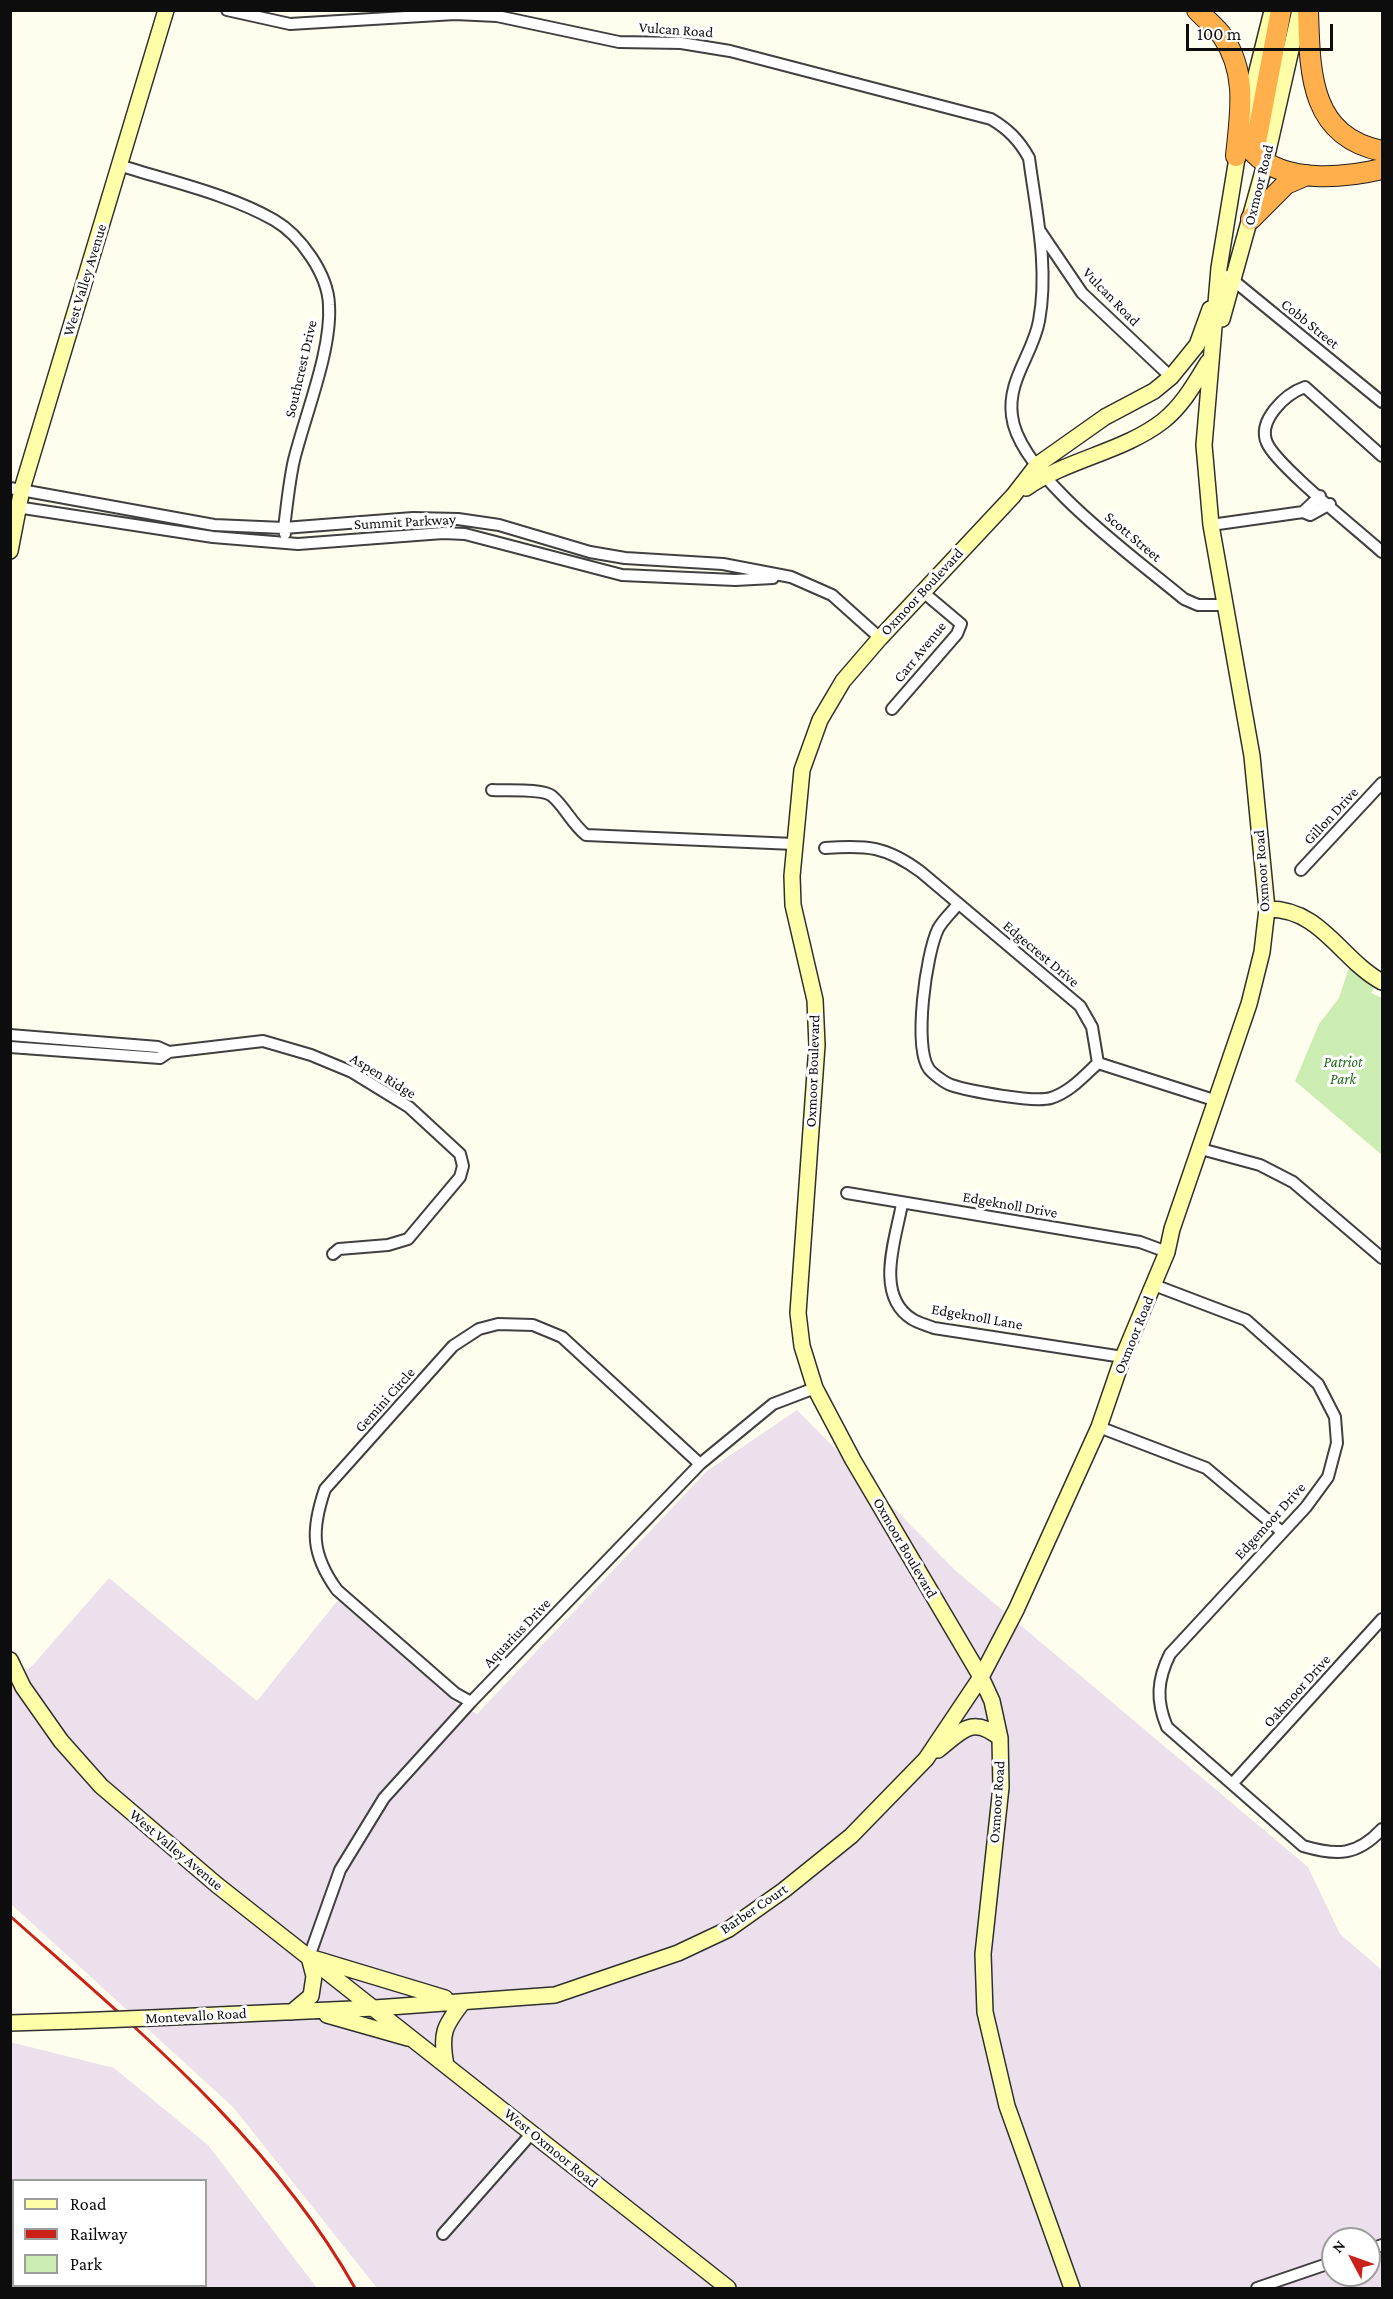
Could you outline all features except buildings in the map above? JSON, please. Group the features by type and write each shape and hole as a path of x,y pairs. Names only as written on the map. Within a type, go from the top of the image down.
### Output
{"highway":[{"path":"1197,10 1223,37 1240,75 1241,95 1236,156"},
{"path":"1281,10 1254,153 1265,164 1307,175 1354,176 1383,169"},
{"path":"1308,10 1309,52 1317,100 1337,130 1369,148 1383,151"},
{"path":"1251,219 1286,184 1307,175"}],"main road":[{"name":"West Valley Avenue","path":"10,551 16,488 166,10"},
{"name":"Oxmoor Road","path":"1072,2289 1007,2106 985,2012 983,1954 1001,1787 1000,1737 992,1701 981,1677 1016,1610 1099,1427 1123,1357 1167,1252 1172,1229 1201,1149 1250,998 1262,952 1267,909 1252,756 1223,605 1211,525 1204,445 1219,268 1236,156 1272,10"},
{"name":"Oxmoor Road","path":"1211,357 1251,219 1300,10"},
{"name":"Oxmoor Boulevard","path":"981,1677 853,1460 815,1388 802,1346 798,1312 817,1045 815,1000 793,905 794,844 802,770 819,720 843,681 880,638 1013,496 1105,417 1154,392 1171,377 1197,345 1209,316 1219,268"},
{"name":"Oxmoor Boulevard","path":"1041,470 1144,433 1164,420 1191,391 1211,357"},
{"path":"1267,909 1284,909 1307,917 1383,982"},
{"name":"West Valley Avenue","path":"10,1660 23,1687 61,1741 101,1786 217,1885 375,2008"},
{"name":"Barber Court","path":"375,2008 555,1995 678,1953 729,1929 784,1890 851,1836 926,1759 981,1677"},
{"path":"926,1759 964,1729 977,1725 988,1728 1000,1737"},
{"path":"309,1957 428,1994 463,2002 447,2022 442,2034 446,2065"},
{"path":"292,2012 311,1996 314,1976 309,1957"},
{"name":"Montevallo Road","path":"13,2023 375,2008"},
{"name":"West Oxmoor Road","path":"375,2008 728,2289"},
{"path":"312,2011 413,2039"}],"street":[{"name":"Vulcan Road","path":"227,10 290,24 455,14 497,16 619,42 681,43 730,51 991,119 1005,127 1021,144 1029,158 1039,229 1042,294 1039,322 1034,340 1013,388 1011,404 1019,442 1041,470"},
{"name":"Southcrest Drive","path":"119,165 249,207 275,220 293,234 323,278 330,305 325,345 294,462 284,528"},
{"name":"Vulcan Road","path":"1039,229 1082,293 1171,377"},
{"name":"Cobb Street","path":"1219,268 1383,402"},
{"path":"1383,456 1305,387 1296,390 1266,421 1263,432 1267,445 1383,552"},
{"name":"Scott Street","path":"1041,470 1072,505 1184,599 1198,605 1223,605"},
{"name":"Summit Parkway","path":"16,488 214,525 284,528 413,518 458,519 499,525 590,552 625,558 723,564 791,577 832,595 880,638"},
{"path":"1303,512 1320,496"},
{"path":"1211,525 1303,512 1310,515 1330,504"},
{"name":"Summit Parkway","path":"15,506 213,537 298,544 443,533 465,534 622,575 735,580 791,577"},
{"path":"284,528 288,542"},
{"name":"Carr Avenue","path":"892,709 957,634 961,624 923,592"},
{"name":"Gillon Drive","path":"1301,870 1383,783"},
{"path":"492,790 542,792 552,796 573,825 586,835 794,844"},
{"name":"Edgecrest Drive","path":"825,848 877,848 894,854 958,904 1080,1006 1092,1028 1098,1063"},
{"path":"958,904 939,928 930,953 921,1036 922,1052 929,1069 949,1085 1014,1097 1048,1099 1066,1093 1098,1063 1217,1101"},
{"name":"Aspen Ridge","path":"10,1035 80,1047"},
{"name":"Aspen Ridge","path":"10,1047 80,1047 136,1051 160,1058 169,1052 263,1041 310,1055 352,1072 409,1107 460,1154 463,1166 460,1177 408,1239 388,1245 339,1249 333,1254"},
{"path":"1201,1149 1260,1165 1293,1182 1383,1258"},
{"name":"Edgeknoll Drive","path":"846,1193 1140,1242 1167,1252"},
{"name":"Edgeknoll Lane","path":"902,1204 890,1271 891,1290 899,1306 912,1319 934,1328 1123,1357"},
{"name":"Edgemoor Drive","path":"1154,1285 1246,1320 1318,1384 1335,1417 1337,1443 1328,1477 1306,1507 1170,1654 1162,1669 1158,1689 1161,1712 1167,1727 1304,1846 1326,1853 1347,1852 1368,1844 1383,1829"},
{"name":"Gemini Circle","path":"471,1702 455,1694 337,1590 324,1572 315,1542 315,1518 326,1489 453,1346 479,1329 498,1324 533,1325 562,1337 700,1464"},
{"name":"Aquarius Drive","path":"309,1957 340,1870 384,1798 471,1702 700,1464 773,1404 815,1388"},
{"path":"1099,1427 1206,1468 1281,1532"},
{"name":"Oakmoor Drive","path":"1233,1783 1383,1619"},
{"path":"443,2234 532,2133"},
{"path":"1257,2289 1321,2266"}],"shaded area":[{"path":"797,1410 956,1571 1308,1867 1340,1934 1382,1970 1382,2288 377,2288 233,2107 11,1904 10,1683 32,1666 109,1578 257,1701 338,1600 456,1703 477,1714 707,1471"},
{"path":"10,2042 114,2068 208,2145 317,2288 11,2288"}],"green space":[{"name":"Patriot Park","path":"1350,964 1375,986 1371,993 1382,998 1382,1155 1295,1081 1319,1024 1339,998"}],"railway":[{"path":"10,1916 199,2088 284,2183 321,2234 355,2288"}]}
